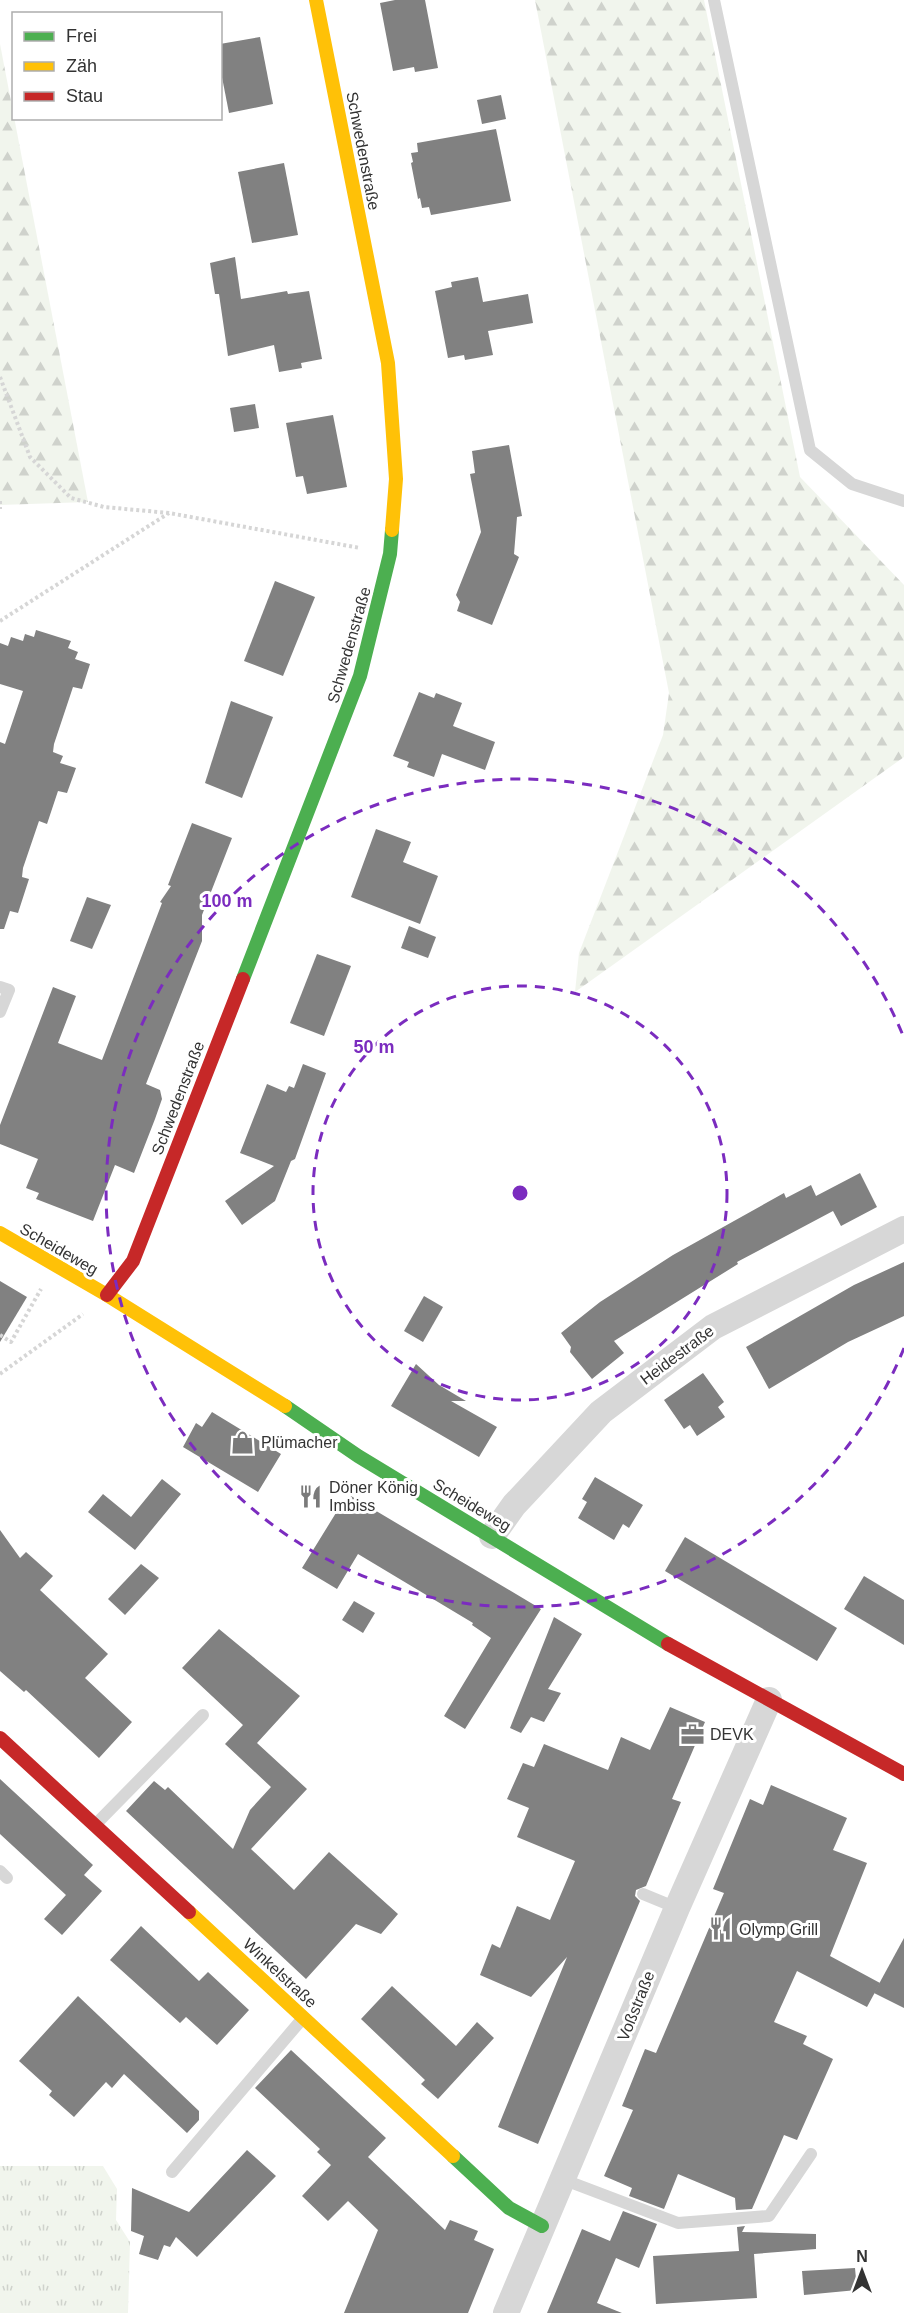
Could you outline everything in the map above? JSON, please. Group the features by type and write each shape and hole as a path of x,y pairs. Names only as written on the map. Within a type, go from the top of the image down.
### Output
{"street":[{"name":"Schwedenstraße","path":"107,1295 133,1261 356,687 390,554 396,479 388,363 316,0"},
{"name":"Heidestraße","path":"492,1536 514,1505 601,1412 713,1327 904,1229"},
{"name":"Scheideweg","path":"0,1233 241,1377 358,1456 708,1668 904,1774"},
{"name":"Voßstraße","path":"506,2313 677,1908 769,1700"},
{"name":"Winkelstraße","path":"0,1738 509,2208 542,2226"}],"lane":[{"path":"714,0 810,450 852,484 904,501"},
{"path":"0,987 9,990 0,1012"},
{"path":"95,1825 203,1715"},
{"path":"643,1894 677,1908"},
{"path":"172,2172 303,2017"},
{"path":"562,2179 678,2223 769,2216 811,2154"}],"path":[{"path":"0,377 30,458 71,498 104,507 169,513 390,554"},
{"path":"0,501 0,509"},
{"path":"0,621 169,513"},
{"path":"0,1335 11,1342 55,1265"},
{"path":"0,1374 56,1336 107,1295"}],"green space":[{"path":"535,0 704,0 800,477 904,585 904,757 575,992 579,953 663,735 669,693"},
{"path":"0,44 12,106 12,120 15,120 88,502 0,505"},
{"path":"0,2166 103,2166 117,2189 116,2220 130,2242 128,2313 0,2313"}],"building":[{"path":"395,0 425,0 438,68 415,72 414,67 393,71 380,3"},
{"path":"260,37 273,104 229,113 222,77 222,44"},
{"path":"501,95 506,119 482,124 477,100"},
{"path":"496,129 511,201 431,215 429,207 422,208 411,163 413,162 411,153 418,152 417,143"},
{"path":"284,163 298,235 252,243 238,172"},
{"path":"235,257 241,299 287,291 288,294 309,291 322,359 301,363 302,368 279,372 274,345 228,356 219,294 215,294 210,263"},
{"path":"478,277 483,302 528,294 533,323 488,331 493,355 465,360 464,355 448,358 435,291 452,287 451,282"},
{"path":"255,404 259,428 234,432 230,408"},
{"path":"333,415 347,487 307,494 303,476 296,477 286,423"},
{"path":"509,445 522,516 517,517 514,554 519,557 492,625 457,611 460,602 456,595 481,532 470,474 475,473 472,451"},
{"path":"275,581 315,597 283,676 244,661"},
{"path":"36,630 71,641 68,648 78,652 75,659 90,664 82,689 73,687 54,744 53,752 63,756 60,763 76,768 67,793 58,791 47,824 39,821 23,868 22,877 29,879 18,913 10,911 4,929 0,929 0,742 5,744 23,691 0,684 0,643 8,646 11,637 23,641 25,634 34,637"},
{"path":"419,692 434,698 436,693 462,703 453,726 495,742 485,770 442,754 434,777 407,767 409,762 393,756"},
{"path":"231,701 273,717 242,798 205,783"},
{"path":"192,823 232,838 202,915 202,941 146,1084 160,1090 162,1099 155,1119 134,1173 115,1165 93,1221 36,1199 39,1193 26,1188 38,1159 0,1144 0,1125 53,987 76,996 58,1043 102,1060 162,903 160,902 171,886 168,885"},
{"path":"376,829 411,842 403,862 438,876 420,924 351,897"},
{"path":"87,897 111,905 92,949 70,941"},
{"path":"409,926 436,937 428,958 401,948"},
{"path":"317,954 351,966 324,1036 290,1023"},
{"path":"303,1064 326,1073 295,1159 291,1161 275,1201 242,1225 225,1201 274,1166 240,1153 267,1084 286,1092 289,1086 294,1088"},
{"path":"860,1173 877,1207 841,1226 833,1211 737,1262 738,1264 614,1341 624,1353 592,1379 570,1352 571,1347 561,1333 600,1302 673,1255 784,1193 786,1198 811,1185 816,1196"},
{"path":"904,1262 904,1316 848,1342 769,1389 746,1347 854,1285"},
{"path":"0,1281 27,1297 0,1342"},
{"path":"424,1296 443,1307 423,1342 404,1331"},
{"path":"416,1364 439,1385 466,1401 451,1401 497,1427 479,1457 391,1406"},
{"path":"703,1373 724,1402 718,1407 725,1417 697,1436 690,1425 684,1429 664,1400"},
{"path":"212,1412 281,1454 258,1492 183,1447 196,1423 202,1427"},
{"path":"595,1477 643,1505 629,1528 623,1524 614,1540 578,1518 587,1502 582,1499"},
{"path":"162,1479 181,1494 135,1550 88,1512 103,1494 131,1517"},
{"path":"351,1496 541,1609 465,1729 444,1716 491,1638 472,1625 473,1623 358,1554 337,1589 302,1568 339,1508 342,1509"},
{"path":"0,1530 20,1558 26,1552 53,1576 40,1590 108,1654 85,1678 132,1722 99,1758 26,1690 24,1692 0,1671"},
{"path":"685,1537 837,1628 817,1661 665,1571"},
{"path":"141,1564 159,1578 125,1615 108,1599"},
{"path":"864,1576 904,1600 904,1645 844,1609"},
{"path":"354,1601 375,1613 363,1633 342,1620"},
{"path":"554,1617 582,1634 548,1689 561,1693 544,1722 531,1717 521,1733 510,1728"},
{"path":"219,1629 300,1696 257,1743 307,1789 251,1849 294,1890 329,1852 398,1914 381,1934 356,1924 306,1979 126,1811 154,1781 165,1790 168,1787 233,1849 250,1810 271,1787 225,1744 243,1725 182,1668"},
{"path":"670,1707 705,1722 672,1799 681,1802 646,1886 636,1890 635,1896 640,1901 538,2144 498,2127 567,1957 531,1997 480,1975 492,1944 500,1948 517,1906 550,1920 575,1861 517,1837 529,1808 507,1799 523,1763 534,1767 544,1744 608,1770 621,1737 650,1750"},
{"path":"0,1779 93,1865 84,1875 102,1891 62,1935 44,1919 66,1895 0,1834"},
{"path":"771,1785 847,1818 833,1850 867,1863 830,1956 880,1983 867,2007 797,1971 774,2022 807,2036 803,2044 833,2059 797,2140 784,2135 752,2209 736,2210 735,2198 678,2174 664,2209 629,2196 632,2188 604,2176 633,2110 622,2106 645,2049 656,2053 724,1893 713,1889 750,1799 763,1805"},
{"path":"141,1926 199,1981 208,1972 249,2010 217,2045 186,2017 180,2023 110,1960"},
{"path":"904,1938 904,2008 874,1993"},
{"path":"392,1986 456,2046 477,2022 494,2038 438,2099 421,2084 425,2080 361,2019"},
{"path":"78,1996 199,2111 199,2120 187,2133 124,2074 112,2088 106,2082 74,2117 49,2095 52,2091 19,2061"},
{"path":"291,2050 386,2138 368,2157 445,2230 450,2220 478,2231 474,2240 494,2249 468,2313 344,2313 378,2230 348,2201 328,2221 302,2196 331,2165 317,2152 320,2149 255,2088"},
{"path":"247,2150 276,2176 197,2257 176,2237 170,2247 164,2245 158,2260 139,2254 144,2236 131,2231 132,2188 189,2212"},
{"path":"623,2211 657,2224 639,2268 616,2258 597,2303 622,2313 547,2313 582,2229 610,2241"},
{"path":"745,2226 742,2232 816,2234 816,2249 754,2254 757,2298 656,2304 653,2256 739,2251 737,2227"},
{"path":"855,2268 857,2290 804,2295 802,2271"}],"traffic: fast":[{"path":"243,979 360,676 390,554 392,530"},
{"path":"285,1406 358,1456 668,1644"},
{"path":"453,2156 509,2208 542,2226"}],"traffic: slow":[{"path":"316,0 388,363 396,479 392,530"},
{"path":"0,1233 107,1295 285,1406"},
{"path":"189,1912 453,2156"}],"traffic: jam":[{"path":"107,1295 133,1261 243,979"},
{"path":"668,1644 904,1774"},
{"path":"0,1738 189,1912"}],"place":[{"name":"Plümacher","path":"243,1442"},
{"name":"Döner König Imbiss","path":"311,1496"},
{"name":"DEVK","path":"692,1734"},
{"name":"Olymp Grill","path":"721,1929"}]}
